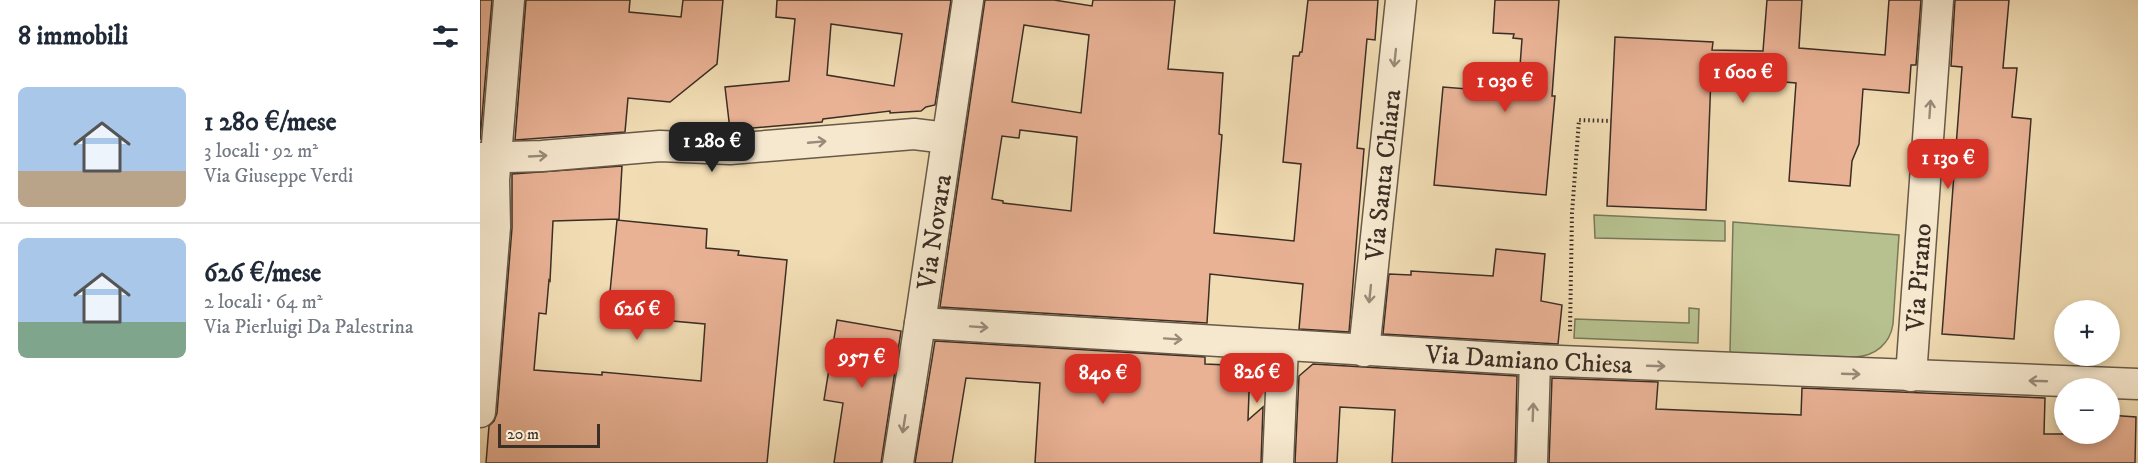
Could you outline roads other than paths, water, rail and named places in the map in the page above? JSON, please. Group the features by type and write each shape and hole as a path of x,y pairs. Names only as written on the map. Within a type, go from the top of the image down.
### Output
{"street":[{"path":"480,412 495,227 494,180 488,158 509,0"},
{"name":"Via Novara","path":"898,463 968,0"},
{"name":"Via Santa Chiara","path":"1364,351 1401,0"},
{"name":"Via Pirano","path":"1911,376 1938,0"},
{"path":"488,158 660,146 730,149 914,134 946,138"},
{"name":"Via Damiano Chiesa","path":"920,323 1535,360 2138,384"},
{"path":"1278,463 1283,346"},
{"path":"1532,463 1535,360"}]}
